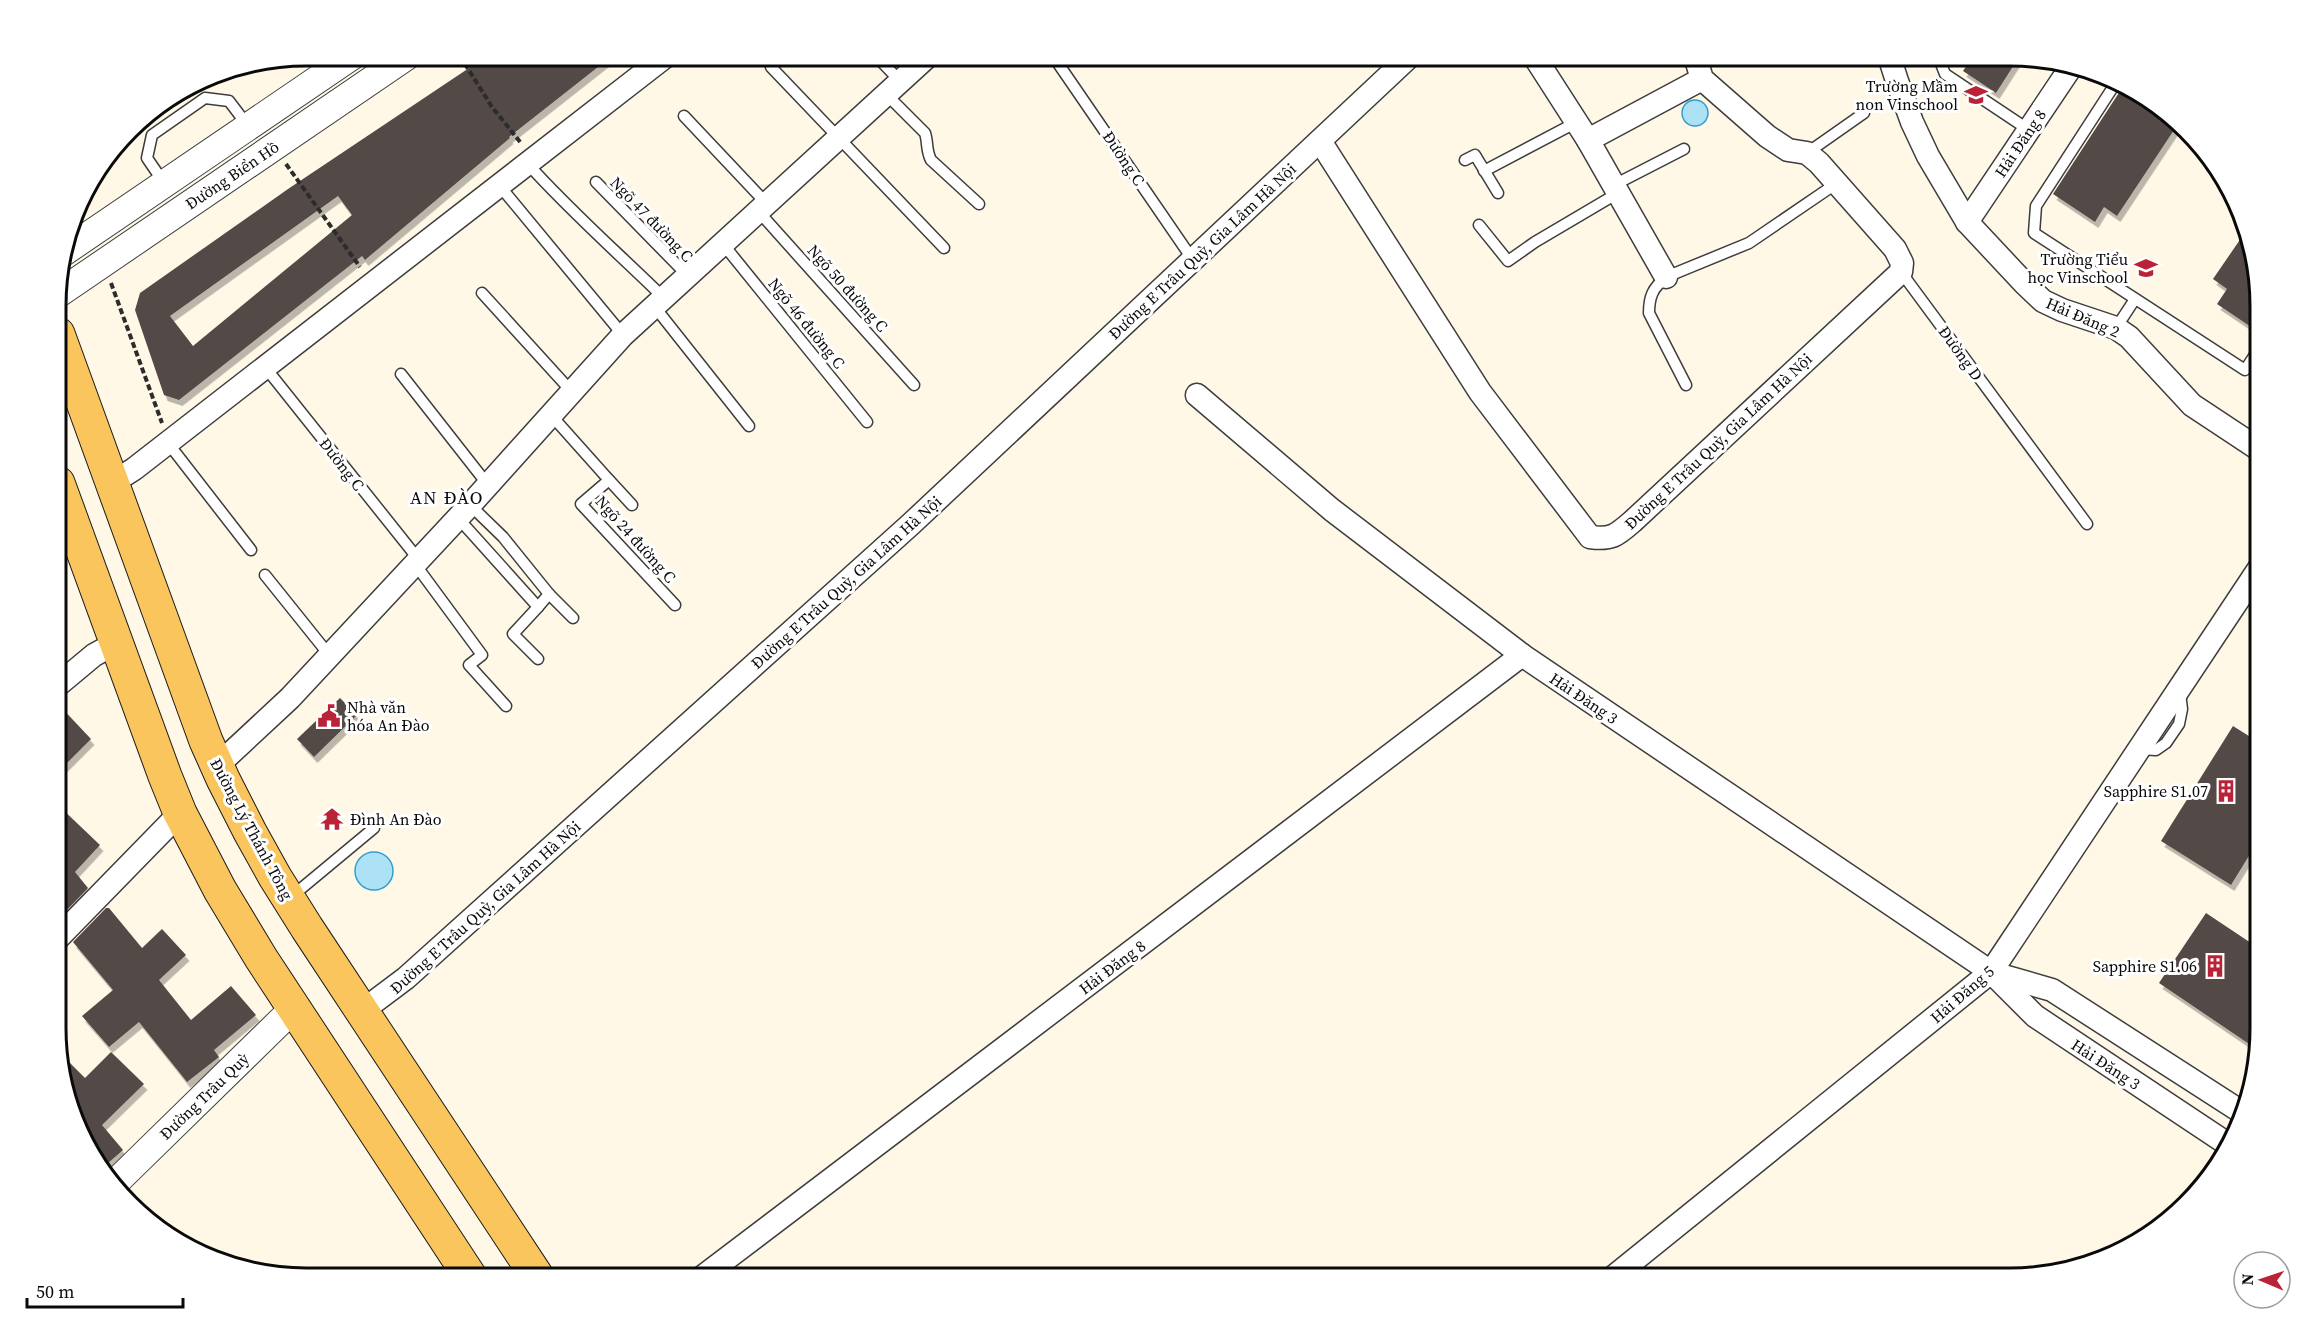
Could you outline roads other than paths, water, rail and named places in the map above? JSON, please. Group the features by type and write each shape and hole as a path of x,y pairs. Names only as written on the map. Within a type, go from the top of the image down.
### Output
{"main road":[{"name":"Đường Lý Thánh Tông","path":"66,356 195,713 217,766 250,832 289,899 531,1268"},
{"path":"66,505 154,749 180,813 233,913 464,1268"}],"street":[{"name":"Đường Biển Hồ","path":"74,245 337,66"},
{"name":"Đường Biển Hồ","path":"67,288 392,66"},
{"path":"112,483 499,185 525,155 652,66"},
{"path":"217,766 290,698 330,656 464,512 622,335 917,66"},
{"name":"Đường E Trâu Quỳ, Gia Lâm Hà Nội","path":"362,1011 406,978 911,524 1399,66"},
{"path":"1540,66 1582,131 1666,277"},
{"path":"1582,131 1702,79 1698,66"},
{"name":"Hải Đăng 2","path":"1892,66 1917,133 1967,222 2043,301 2062,310 2116,328 2135,343 2192,405 2250,443"},
{"name":"Hải Đăng 8","path":"1967,222 2067,73"},
{"name":"Đường D","path":"1702,79 1777,144 1788,150 1807,153 1837,183 1899,255 1901,272"},
{"name":"Đường E Trâu Quỳ, Gia Lâm Hà Nội","path":"1320,141 1480,392 1590,537 1606,540 1618,534 1901,272"},
{"name":"Hải Đăng 3","path":"1197,395 1332,510 1522,655 1991,972 2035,1016 2222,1140"},
{"name":"Hải Đăng 5","path":"1624,1268 1991,972 2250,582"},
{"path":"66,678 94,655 116,643"},
{"name":"Hải Đăng 8","path":"714,1268 1522,655"},
{"path":"66,930 180,813"},
{"name":"Hải Đăng 3","path":"1991,972 2052,990 2236,1109"},
{"name":"Đường Trâu Quỳ","path":"120,1178 294,1008"}],"lane":[{"path":"772,66 944,248"},
{"path":"881,66 893,88 925,133 928,141 927,152 931,160 979,204"},
{"name":"Đường C","path":"1060,66 1194,260"},
{"path":"1942,66 1945,74 2029,130"},
{"path":"2112,89 2036,206 2034,233 2245,370 2250,362"},
{"path":"164,183 147,158 152,135 205,98 229,101 248,126"},
{"path":"1807,153 1864,113"},
{"path":"684,116 763,208"},
{"path":"1484,171 1582,131"},
{"path":"1479,225 1508,261 1616,189 1684,149"},
{"path":"525,155 559,199 592,228 659,302 749,426"},
{"path":"1465,160 1474,155 1498,193"},
{"name":"Ngõ 47 đường C","path":"596,182 688,276"},
{"path":"1686,385 1649,313 1649,300 1655,287 1666,277 1749,243 1837,183"},
{"path":"499,185 622,335"},
{"name":"Ngõ 50 đường C","path":"763,208 914,385"},
{"name":"Ngõ 46 đường C","path":"723,244 867,422"},
{"name":"Đường D","path":"1901,272 2087,524"},
{"path":"482,293 572,392"},
{"path":"2116,328 2135,299"},
{"name":"Đường C","path":"265,367 417,562 482,655 469,665 506,706"},
{"path":"401,374 488,485"},
{"name":"Ngõ 24 đường C","path":"551,414 609,480 581,504 675,604"},
{"path":"168,442 250,550"},
{"path":"609,480 632,505"},
{"path":"464,512 503,537 549,594 573,618"},
{"path":"464,512 538,607"},
{"path":"265,575 330,656"},
{"path":"538,659 513,634 549,594"},
{"path":"289,899 374,828"}],"water":[{"path":"1695,100 1704,104 1708,113 1704,122 1695,126 1686,122 1682,113 1686,104"},
{"path":"374,852 387,858 393,871 387,884 374,890 361,884 355,871 361,858"}],"place":[{"name":"Trường Mầm non Vinschool","path":"1976,95"},
{"name":"Trường Tiểu học Vinschool","path":"2146,268"},
{"name":"Nhà văn hóa An Đào","path":"329,716"},
{"name":"Sapphire S1.07","path":"2226,791"},
{"name":"Đình An Đào","path":"332,819"},
{"name":"Sapphire S1.06","path":"2215,966"}],"district":[{"name":"AN ĐÀO","path":"447,498"}]}
